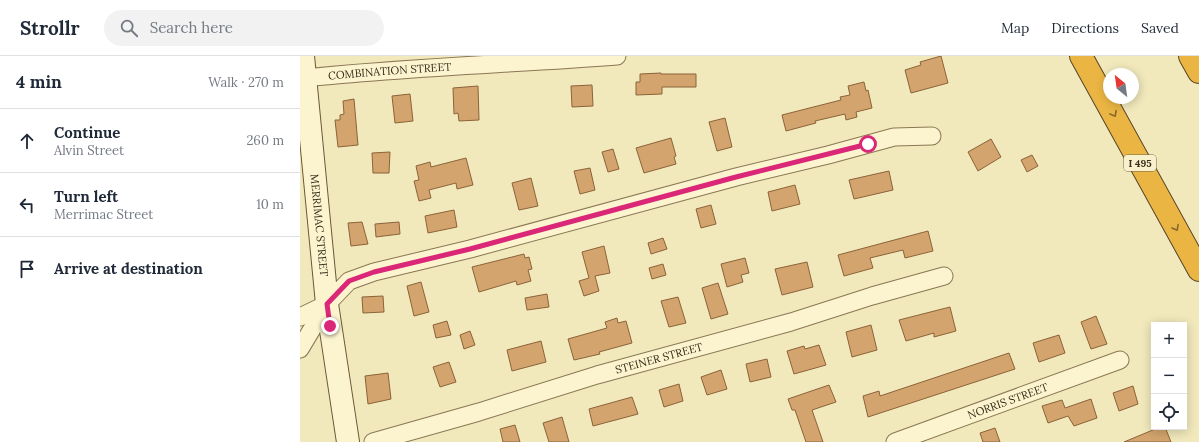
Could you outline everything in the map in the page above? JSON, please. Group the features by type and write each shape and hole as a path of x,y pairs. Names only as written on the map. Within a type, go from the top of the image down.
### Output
{"highway":[{"name":"I 495","path":"1081,56 1199,270"},
{"path":"1190,56 1199,72"}],"main road":[{"name":"MERRIMAC STREET","path":"303,56 327,304 348,442"}],"street":[{"name":"COMBINATION STREET","path":"305,78 414,68 617,56"},
{"path":"300,349 327,304 349,281 374,272 478,247 736,177 828,155 894,137 932,136"},
{"name":"STEINER STREET","path":"373,442 479,412 597,375 791,322 872,296 944,276"},
{"path":"300,317 327,304"},
{"name":"NORRIS STREET","path":"895,442 1120,360"}],"building":[{"path":"941,56 948,83 911,93 905,70 921,65 920,62"},
{"path":"640,74 696,74 696,87 662,87 662,94 636,95 636,82 640,82"},
{"path":"864,82 866,91 868,90 872,108 856,112 857,117 846,120 845,114 815,121 816,123 786,131 782,115 841,100 840,97 850,95 848,86"},
{"path":"592,85 593,106 572,107 571,86"},
{"path":"478,86 479,120 459,121 458,113 454,114 453,88"},
{"path":"410,94 413,121 395,123 392,96"},
{"path":"354,99 358,145 338,147 335,120 340,120 340,115 344,114 343,101"},
{"path":"725,118 732,147 717,151 709,122"},
{"path":"671,138 676,156 674,157 676,164 644,173 636,148"},
{"path":"991,139 1001,157 978,171 968,152"},
{"path":"613,149 619,169 608,172 602,152"},
{"path":"390,152 389,173 373,173 372,153"},
{"path":"1032,155 1038,166 1027,172 1021,160"},
{"path":"466,158 473,185 457,189 456,183 429,190 431,198 419,201 414,181 419,180 416,166 430,162 431,167"},
{"path":"590,168 595,190 580,194 574,171"},
{"path":"889,171 893,190 854,199 849,180"},
{"path":"531,178 538,206 519,210 512,183"},
{"path":"795,185 800,204 772,211 768,192"},
{"path":"711,205 716,224 701,228 696,209"},
{"path":"454,210 457,227 428,233 425,216"},
{"path":"362,222 368,244 351,246 348,223"},
{"path":"399,222 400,234 376,237 375,224"},
{"path":"928,231 933,251 905,258 903,250 870,258 873,268 844,276 838,255"},
{"path":"663,238 667,249 651,254 648,243"},
{"path":"604,246 610,273 595,276 599,291 584,296 579,281 589,278 582,252"},
{"path":"524,254 525,258 529,257 532,269 528,270 531,281 517,285 516,281 479,292 472,267"},
{"path":"745,258 749,273 741,275 743,282 727,287 721,264"},
{"path":"807,262 813,287 782,295 775,269"},
{"path":"663,264 666,275 652,279 649,268"},
{"path":"421,282 429,312 414,316 407,286"},
{"path":"718,283 728,314 711,319 702,288"},
{"path":"547,294 549,307 527,310 525,298"},
{"path":"383,296 384,312 363,313 362,297"},
{"path":"678,297 686,323 669,327 661,301"},
{"path":"950,307 956,331 934,337 934,333 906,341 899,320"},
{"path":"1096,316 1107,344 1091,349 1081,322"},
{"path":"617,318 618,323 626,321 632,343 599,352 600,354 574,360 568,339 607,328 605,322"},
{"path":"447,321 451,335 436,338 433,325"},
{"path":"871,325 877,350 852,357 846,332"},
{"path":"470,331 475,345 464,349 460,335"},
{"path":"1059,335 1065,353 1039,362 1033,343"},
{"path":"541,341 546,362 512,371 507,350"},
{"path":"819,345 826,365 794,374 787,351 804,346 805,349"},
{"path":"1009,353 1015,369 868,417 863,396 879,391 880,396"},
{"path":"767,359 771,377 750,382 746,364"},
{"path":"449,362 456,382 440,387 433,367"},
{"path":"721,370 727,389 707,395 701,377"},
{"path":"388,373 391,399 368,404 365,376"},
{"path":"679,384 683,401 664,407 659,390"},
{"path":"829,385 836,402 812,410 823,442 806,442 795,410 792,410 788,399"},
{"path":"1133,386 1138,404 1119,411 1113,393"},
{"path":"632,397 638,414 593,426 589,409"},
{"path":"1091,399 1097,418 1074,426 1068,416 1048,423 1042,406 1062,400 1065,408"},
{"path":"562,417 569,442 549,442 543,423"},
{"path":"515,425 520,442 503,442 500,429"},
{"path":"995,428 1000,442 983,442 980,433"},
{"path":"1153,430 1166,430 1171,442 1124,442"}],"route":[{"path":"330,326 327,304 349,281 374,272 470,249 736,177 868,144"}]}
